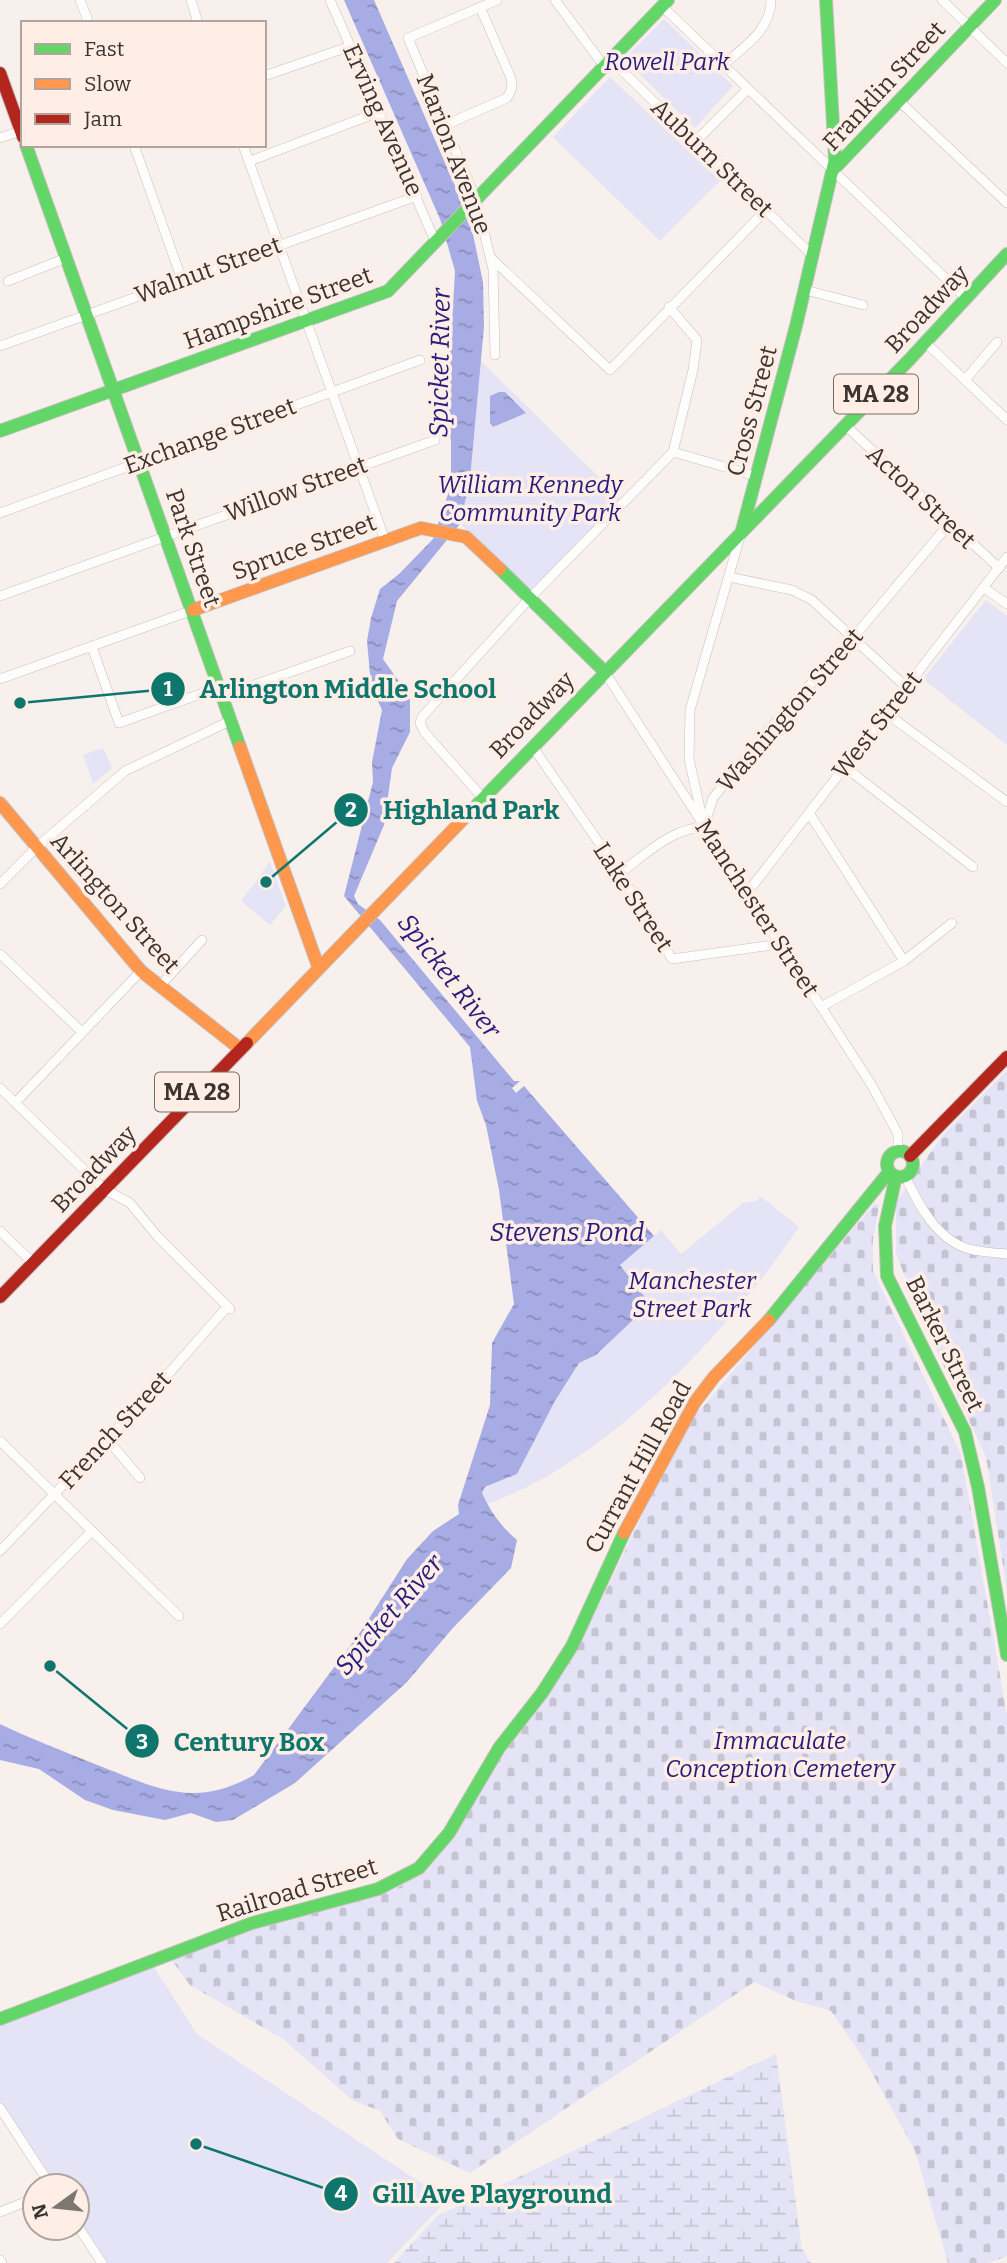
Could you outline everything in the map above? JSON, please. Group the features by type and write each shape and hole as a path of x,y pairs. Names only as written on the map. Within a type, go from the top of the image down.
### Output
{"main road":[{"name":"Cross Street","path":"742,530 805,290 835,159 826,0"},
{"name":"Franklin Street","path":"833,170 995,0"},
{"name":"Hampshire Street","path":"0,431 388,291 665,3"},
{"path":"0,73 21,131"},
{"name":"Park Street","path":"27,147 318,966"},
{"name":"Broadway","path":"0,1297 531,746 845,425 1007,254"},
{"name":"Spruce Street","path":"193,610 421,528 466,537 530,598"},
{"path":"530,598 595,659 604,671"},
{"name":"Arlington Street","path":"0,803 141,971 239,1048"},
{"path":"904,1153 913,1168 897,1175 888,1158 904,1153 1007,1057"},
{"name":"Currant Hill Road","path":"593,1596 608,1562 695,1402 714,1377 789,1299 897,1175"},
{"name":"Barker Street","path":"897,1175 889,1200 883,1237 885,1267 965,1433 978,1487 1007,1655"},
{"name":"Railroad Street","path":"0,2019 252,1923 378,1889 419,1868 449,1833 499,1748 542,1693 572,1646 593,1596"}],"street":[{"path":"80,0 88,21"},
{"path":"191,0 197,21"},
{"name":"Erving Avenue","path":"330,0 416,196 438,238"},
{"path":"445,125 507,98 512,88 511,78 480,7 497,0"},
{"name":"Auburn Street","path":"555,0 607,63 695,142 813,256"},
{"path":"723,65 752,40 764,25 771,10 771,0"},
{"path":"942,0 1007,63"},
{"path":"665,3 723,65 966,298"},
{"name":"Marion Avenue","path":"480,7 408,38 445,125 492,259 495,355"},
{"path":"266,75 351,46"},
{"path":"695,142 748,89"},
{"path":"898,100 1007,203"},
{"path":"250,161 379,113"},
{"path":"0,138 21,134"},
{"path":"135,147 182,280"},
{"path":"244,147 385,540"},
{"name":"Walnut Street","path":"0,346 416,196"},
{"path":"492,259 610,370 766,210"},
{"path":"8,281 66,258"},
{"path":"805,290 863,305"},
{"path":"482,797 425,733 420,723 422,717 530,598 673,452 693,370 697,340 669,307"},
{"path":"925,342 1007,420"},
{"path":"965,380 997,342"},
{"name":"Exchange Street","path":"0,513 420,360"},
{"name":"Acton Street","path":"845,425 999,568"},
{"name":"Willow Street","path":"0,596 435,440"},
{"path":"673,452 756,476"},
{"name":"Washington Street","path":"704,827 713,798 768,730 853,638 949,524"},
{"name":"Cross Street","path":"704,827 689,759 690,710 742,530"},
{"name":"West Street","path":"747,893 1007,557"},
{"path":"729,577 792,590 812,600 906,687"},
{"path":"984,588 1007,604"},
{"name":"Spruce Street","path":"1,677 193,610"},
{"path":"92,647 119,723 350,651"},
{"name":"Manchester Street","path":"604,671 821,1007 893,1124 904,1153"},
{"path":"886,713 1007,802"},
{"path":"0,884 37,847 125,771 232,720"},
{"name":"Lake Street","path":"531,746 620,873 672,959 780,944"},
{"path":"845,767 973,867"},
{"path":"809,813 904,961"},
{"path":"620,873 667,839 688,828 704,827"},
{"path":"821,1007 904,961 952,923"},
{"path":"159,987 202,940"},
{"path":"0,954 82,1032"},
{"path":"16,1102 141,971"},
{"path":"0,1088 104,1189"},
{"path":"897,1175 933,1224 951,1241 968,1249 1007,1254"},
{"name":"French Street","path":"0,1551 229,1309 130,1203 104,1189"},
{"path":"0,1231 33,1263"},
{"path":"107,1439 140,1478"},
{"path":"0,1441 179,1616"},
{"path":"0,1624 92,1531"},
{"path":"0,2108 42,2172"},
{"path":"0,2212 21,2204"},
{"path":"88,2242 102,2263"}],"green space":[{"name":"Rowell Park","path":"664,19 733,86 695,128 624,59"},
{"path":"610,77 720,181 660,241 553,137"},
{"name":"William Kennedy Community Park","path":"480,360 620,498 532,590 460,524 470,479"},
{"path":"986,600 1007,616 1007,745 923,679"},
{"path":"103,748 112,768 93,784 83,755"},
{"path":"270,862 286,906 270,925 241,901"},
{"path":"1007,1070 1007,1591 986,1457 917,1309 896,1253 896,1202 942,1136"},
{"name":"Manchester Street Park","path":"760,1196 799,1227 737,1309 662,1389 621,1425 533,1484 487,1504 482,1494 485,1488 517,1474 555,1401 579,1363 596,1355 650,1305 620,1264 661,1230 681,1254 743,1203 757,1201"},
{"name":"Immaculate Conception Cemetery","path":"875,1203 879,1205 873,1240 873,1271 961,1454 1007,1715 1007,2256 989,2263 948,2263 915,2151 866,2062 831,2011 796,2001 754,1982 470,2173 398,2139 380,2111 352,2100 283,2039 190,1985 170,1958 258,1926 394,1890 420,1874 510,1740 546,1697 582,1640 684,1429"},
{"path":"154,1967 197,2034 447,2200 387,2263 107,2263 91,2238 91,2172 47,2172 0,2101 0,2026"},
{"path":"776,2054 802,2249 811,2263 394,2263 437,2216"}],"water":[{"path":"344,0 374,0 470,220 483,282 484,327 470,479 460,524 397,601 383,659 410,697 410,732 392,768 384,825 354,896 358,904 380,920 514,1081 520,1081 512,1088 516,1093 524,1086 654,1236 620,1265 650,1304 596,1355 579,1363 555,1401 517,1474 485,1487 482,1493 489,1506 501,1525 517,1540 511,1568 452,1629 407,1682 295,1783 233,1820 216,1822 191,1813 165,1820 113,1810 85,1800 39,1769 0,1760 0,1724 136,1780 174,1791 212,1791 232,1786 254,1775 361,1631 407,1559 433,1531 459,1514 458,1505 490,1405 492,1343 514,1304 499,1190 486,1125 477,1101 470,1047 344,896 373,782 372,762 382,710 371,686 367,641 371,618 380,589 399,574 433,539 451,485 451,440 442,405 451,342 455,271 440,219"},
{"path":"505,392 526,413 493,427 490,423 490,396"}],"traffic: fast":[{"path":"0,431 388,291 668,0"},
{"path":"742,530 796,326 835,159 826,0"},
{"path":"833,170 995,0"},
{"path":"27,147 240,747"},
{"path":"472,810 909,360 1007,254"},
{"path":"500,569 604,671"},
{"path":"900,1151 909,1155 913,1164 909,1173 900,1177 891,1173 887,1164 891,1155 900,1151"},
{"path":"769,1320 889,1172"},
{"path":"896,1176 885,1226 887,1276 965,1432 978,1487 1007,1655"},
{"path":"0,2019 252,1923 378,1889 419,1868 449,1833 499,1748 542,1693 572,1646 624,1533"}],"traffic: slow":[{"path":"193,610 421,528 466,537 500,569"},
{"path":"240,747 318,966"},
{"path":"0,803 141,971 239,1048"},
{"path":"247,1043 472,810"},
{"path":"624,1533 695,1402 714,1377 769,1320"}],"traffic: jam":[{"path":"0,73 21,131"},
{"path":"0,1297 247,1043"},
{"path":"910,1156 1007,1057"}],"place":[{"name":"Arlington Middle School","path":"20,703"},
{"name":"Highland Park","path":"266,882"},
{"name":"Century Box","path":"50,1666"},
{"name":"Gill Ave Playground","path":"196,2144"}],"water label":[{"name":"Spicket River","path":"440,363"},
{"name":"Spicket River","path":"449,976"},
{"name":"Stevens Pond","path":"567,1232"},
{"name":"Spicket River","path":"389,1615"}]}
